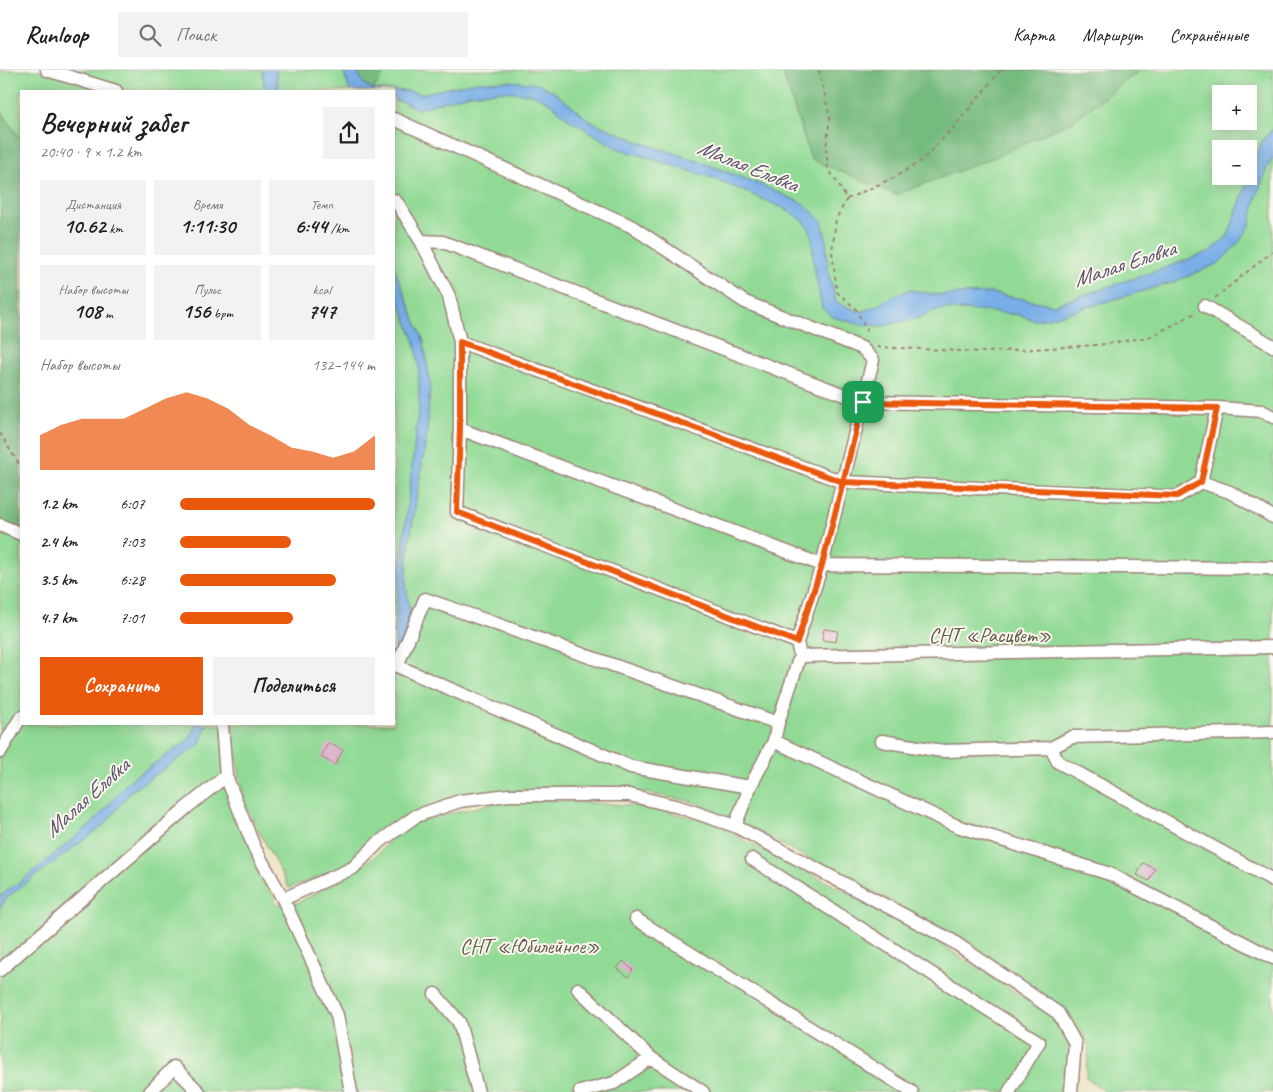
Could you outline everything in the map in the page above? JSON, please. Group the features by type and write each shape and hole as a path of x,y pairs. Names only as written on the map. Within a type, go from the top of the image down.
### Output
{"street":[{"path":"47,70 113,90"},
{"path":"396,122 631,226 745,302 862,348 873,360 822,565 797,642 800,656 778,723 774,742 750,787 735,826"},
{"path":"395,201 421,242 449,296 460,342 460,429 457,512 797,642"},
{"path":"421,242 443,242 863,402 1217,408 1262,411 1273,417"},
{"path":"1206,306 1273,346"},
{"path":"460,342 843,482 1177,496 1201,482 1217,408"},
{"path":"460,429 822,565 1252,568 1273,570"},
{"path":"1201,482 1230,492 1273,517"},
{"path":"0,525 20,534"},
{"path":"750,787 631,767 397,666 426,599 778,723"},
{"path":"800,656 1273,648"},
{"path":"0,752 20,719"},
{"path":"222,725 226,776 254,846 283,898 337,1015 351,1092"},
{"path":"882,741 942,751 1052,748 1072,737 1273,732"},
{"path":"774,742 957,826 1110,874 1273,958"},
{"path":"1052,748 1058,762 1273,880"},
{"path":"0,970 186,808 226,776"},
{"path":"283,898 353,868 378,843 416,816 460,801 509,795 629,795 679,807 735,826 951,940 1058,1013 1076,1042 1071,1092"},
{"path":"752,859 1040,1042 1009,1092"},
{"path":"636,919 912,1092"},
{"path":"578,989 651,1058 703,1092"},
{"path":"435,994 459,1022 478,1092"},
{"path":"580,1092 614,1083 651,1058"},
{"path":"150,1092 174,1067 199,1092"}],"path":[{"path":"820,70 830,118 826,148 828,168 847,199"},
{"path":"867,330 856,308 837,292 832,252 836,220 847,199 893,178 920,161 954,127 1001,70"},
{"path":"862,348 881,347 984,352 1098,346 1149,336 1179,322 1206,306 1273,251"},
{"path":"0,433 20,465"}],"green space":[{"path":"0,70 262,70 265,90 20,90 20,139 0,109"},
{"path":"276,70 343,70 350,90 279,90"},
{"path":"356,70 384,70 385,72 373,90 364,84"},
{"path":"384,70 782,70 811,159 1072,121 1140,70 1273,70 1273,128 1262,141 1257,155 1257,140 1212,140 1212,185 1246,185 1228,236 1211,251 1054,305 991,293 938,295 911,290 895,295 864,311 857,311 836,302 828,272 826,238 761,185 698,161 639,142 590,121 554,92 444,89 420,94 395,90 373,90"},
{"path":"782,70 1140,70 1073,121 995,157 896,195 811,159"},
{"name":"СНТ «Расцвет»","path":"504,91 531,94 549,102 570,120 617,148 716,179 783,208 804,221 813,234 813,260 822,308 833,317 858,324 919,318 935,310 948,309 1021,315 1033,320 1049,318 1174,282 1219,263 1250,225 1256,198 1273,157 1273,1092 1105,1092 1086,1077 1089,1048 1081,1031 1045,995 969,942 729,817 690,801 617,788 543,788 459,797 401,819 338,870 289,888 245,805 231,725 395,725 395,656 410,613 406,586 408,551 427,433 430,383 424,342 395,270 395,101 400,101 418,109 469,94"},
{"path":"0,109 20,139 20,538 0,534"},
{"path":"395,291 415,342 419,367 419,406 401,562 395,632"},
{"path":"0,534 20,538 20,725 196,725 190,739 129,781 93,823 19,883 5,892 0,898"},
{"name":"СНТ «Юбилейное»","path":"207,725 222,725 241,822 277,904 299,902 344,878 377,855 393,837 416,822 514,798 642,806 717,823 740,838 906,922 1057,1019 1072,1056 1063,1092 0,1092 0,909 7,897 104,825 131,791 198,745"}],"water":[{"path":"262,70 276,70 278,90 265,90"},
{"path":"343,70 356,70 364,84 373,90 350,90"},
{"path":"509,81 539,84 554,92 590,121 639,142 698,161 761,185 804,204 822,221 826,238 828,272 836,302 857,311 864,311 895,295 911,290 938,295 991,293 1054,305 1211,251 1228,236 1246,185 1257,185 1257,155 1262,141 1273,128 1273,157 1256,198 1250,225 1240,241 1219,263 1174,282 1049,318 1033,320 1021,315 948,309 935,310 919,318 882,326 858,324 833,317 822,308 813,260 812,234 804,221 783,208 716,179 617,148 570,120 549,102 531,94 504,91 469,94 418,109 400,101 395,101 395,91 420,94 476,82"},
{"path":"395,270 424,342 430,383 427,433 408,551 406,586 410,613 395,657 397,599 419,406 419,367 415,342 395,291"},
{"path":"196,725 207,725 199,745 131,791 104,825 7,897 0,909 0,898 5,892 19,883 93,823 129,781 190,739"}],"building":[{"path":"824,629 838,631 836,642 822,640"},
{"path":"328,743 343,750 335,765 321,757"},
{"path":"1143,863 1155,869 1149,881 1137,875"},
{"path":"623,961 633,970 628,977 617,968"}],"route":[{"path":"863,402 843,482 460,342 460,429 457,512 797,642 822,565 843,482 1177,496 1201,482 1217,408 863,402"}],"water label":[{"name":"Малая Еловка","path":"748,165"},
{"name":"Малая Еловка","path":"1124,263"},
{"name":"Малая Еловка","path":"86,797"}]}
